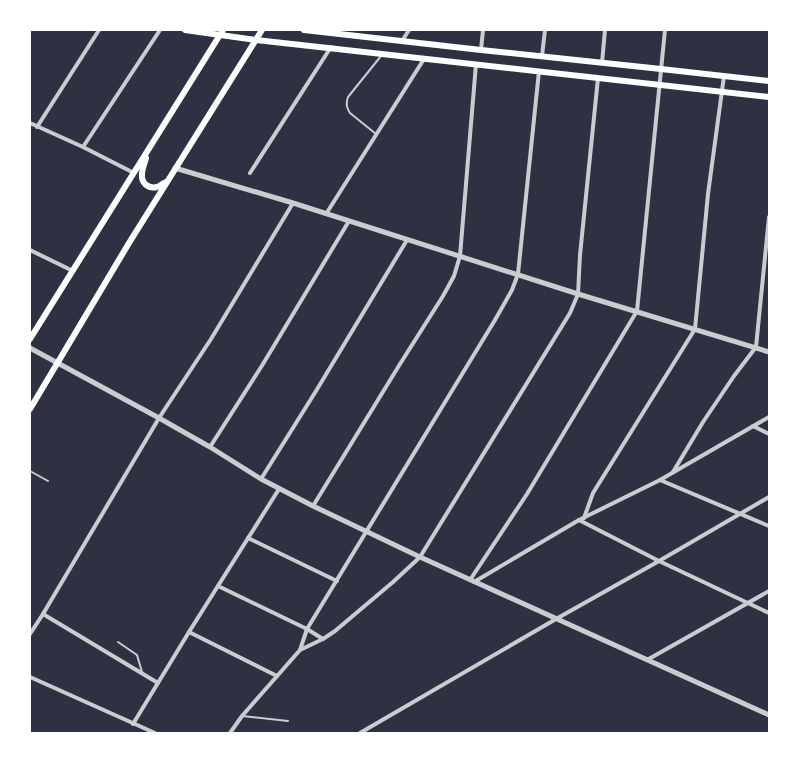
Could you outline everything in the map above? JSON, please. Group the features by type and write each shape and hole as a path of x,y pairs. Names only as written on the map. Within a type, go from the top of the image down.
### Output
{"main road":[{"path":"185,30 222,32 256,40 331,47 769,97"},
{"path":"30,409 167,180 262,30"},
{"path":"304,30 340,32 402,41 769,81"},
{"path":"30,339 222,32"},
{"path":"149,148 142,173 144,183 147,186 158,187 167,180"}],"street":[{"path":"37,127 99,30"},
{"path":"84,147 160,30"},
{"path":"402,41 409,30"},
{"path":"481,50 483,30"},
{"path":"542,56 544,30"},
{"path":"602,63 605,30"},
{"path":"472,581 527,494 637,311 665,30"},
{"path":"250,173 331,47"},
{"path":"326,214 424,58"},
{"path":"313,506 454,276 460,256 476,64"},
{"path":"230,733 242,716 300,650 307,630 512,290 518,274 539,71"},
{"path":"584,518 593,493 695,329 708,194 724,76"},
{"path":"300,650 323,639 335,631 394,582 420,557 570,313 578,294 580,255 598,78"},
{"path":"30,123 84,147 134,173"},
{"path":"175,168 293,203 578,294 769,352"},
{"path":"30,634 160,418 211,339 293,203"},
{"path":"673,472 703,422 734,376 756,348 769,217"},
{"path":"210,447 263,364 349,221"},
{"path":"261,479 407,240"},
{"path":"30,250 72,271"},
{"path":"30,348 160,418 261,479 313,506 472,581 769,714"},
{"path":"472,581 579,520 660,480 769,417"},
{"path":"753,426 769,434"},
{"path":"660,480 769,526"},
{"path":"133,724 279,489"},
{"path":"360,733 769,497"},
{"path":"579,520 659,561 769,613"},
{"path":"248,538 337,581"},
{"path":"218,586 323,639"},
{"path":"647,660 769,591"},
{"path":"43,614 158,682"},
{"path":"189,632 277,676"},
{"path":"30,677 154,733"}],"lane":[{"path":"377,134 350,113 347,109 346,102 348,97 383,53"},
{"path":"30,471 48,480"},
{"path":"118,642 137,655 142,673"},
{"path":"242,716 288,721"}]}
